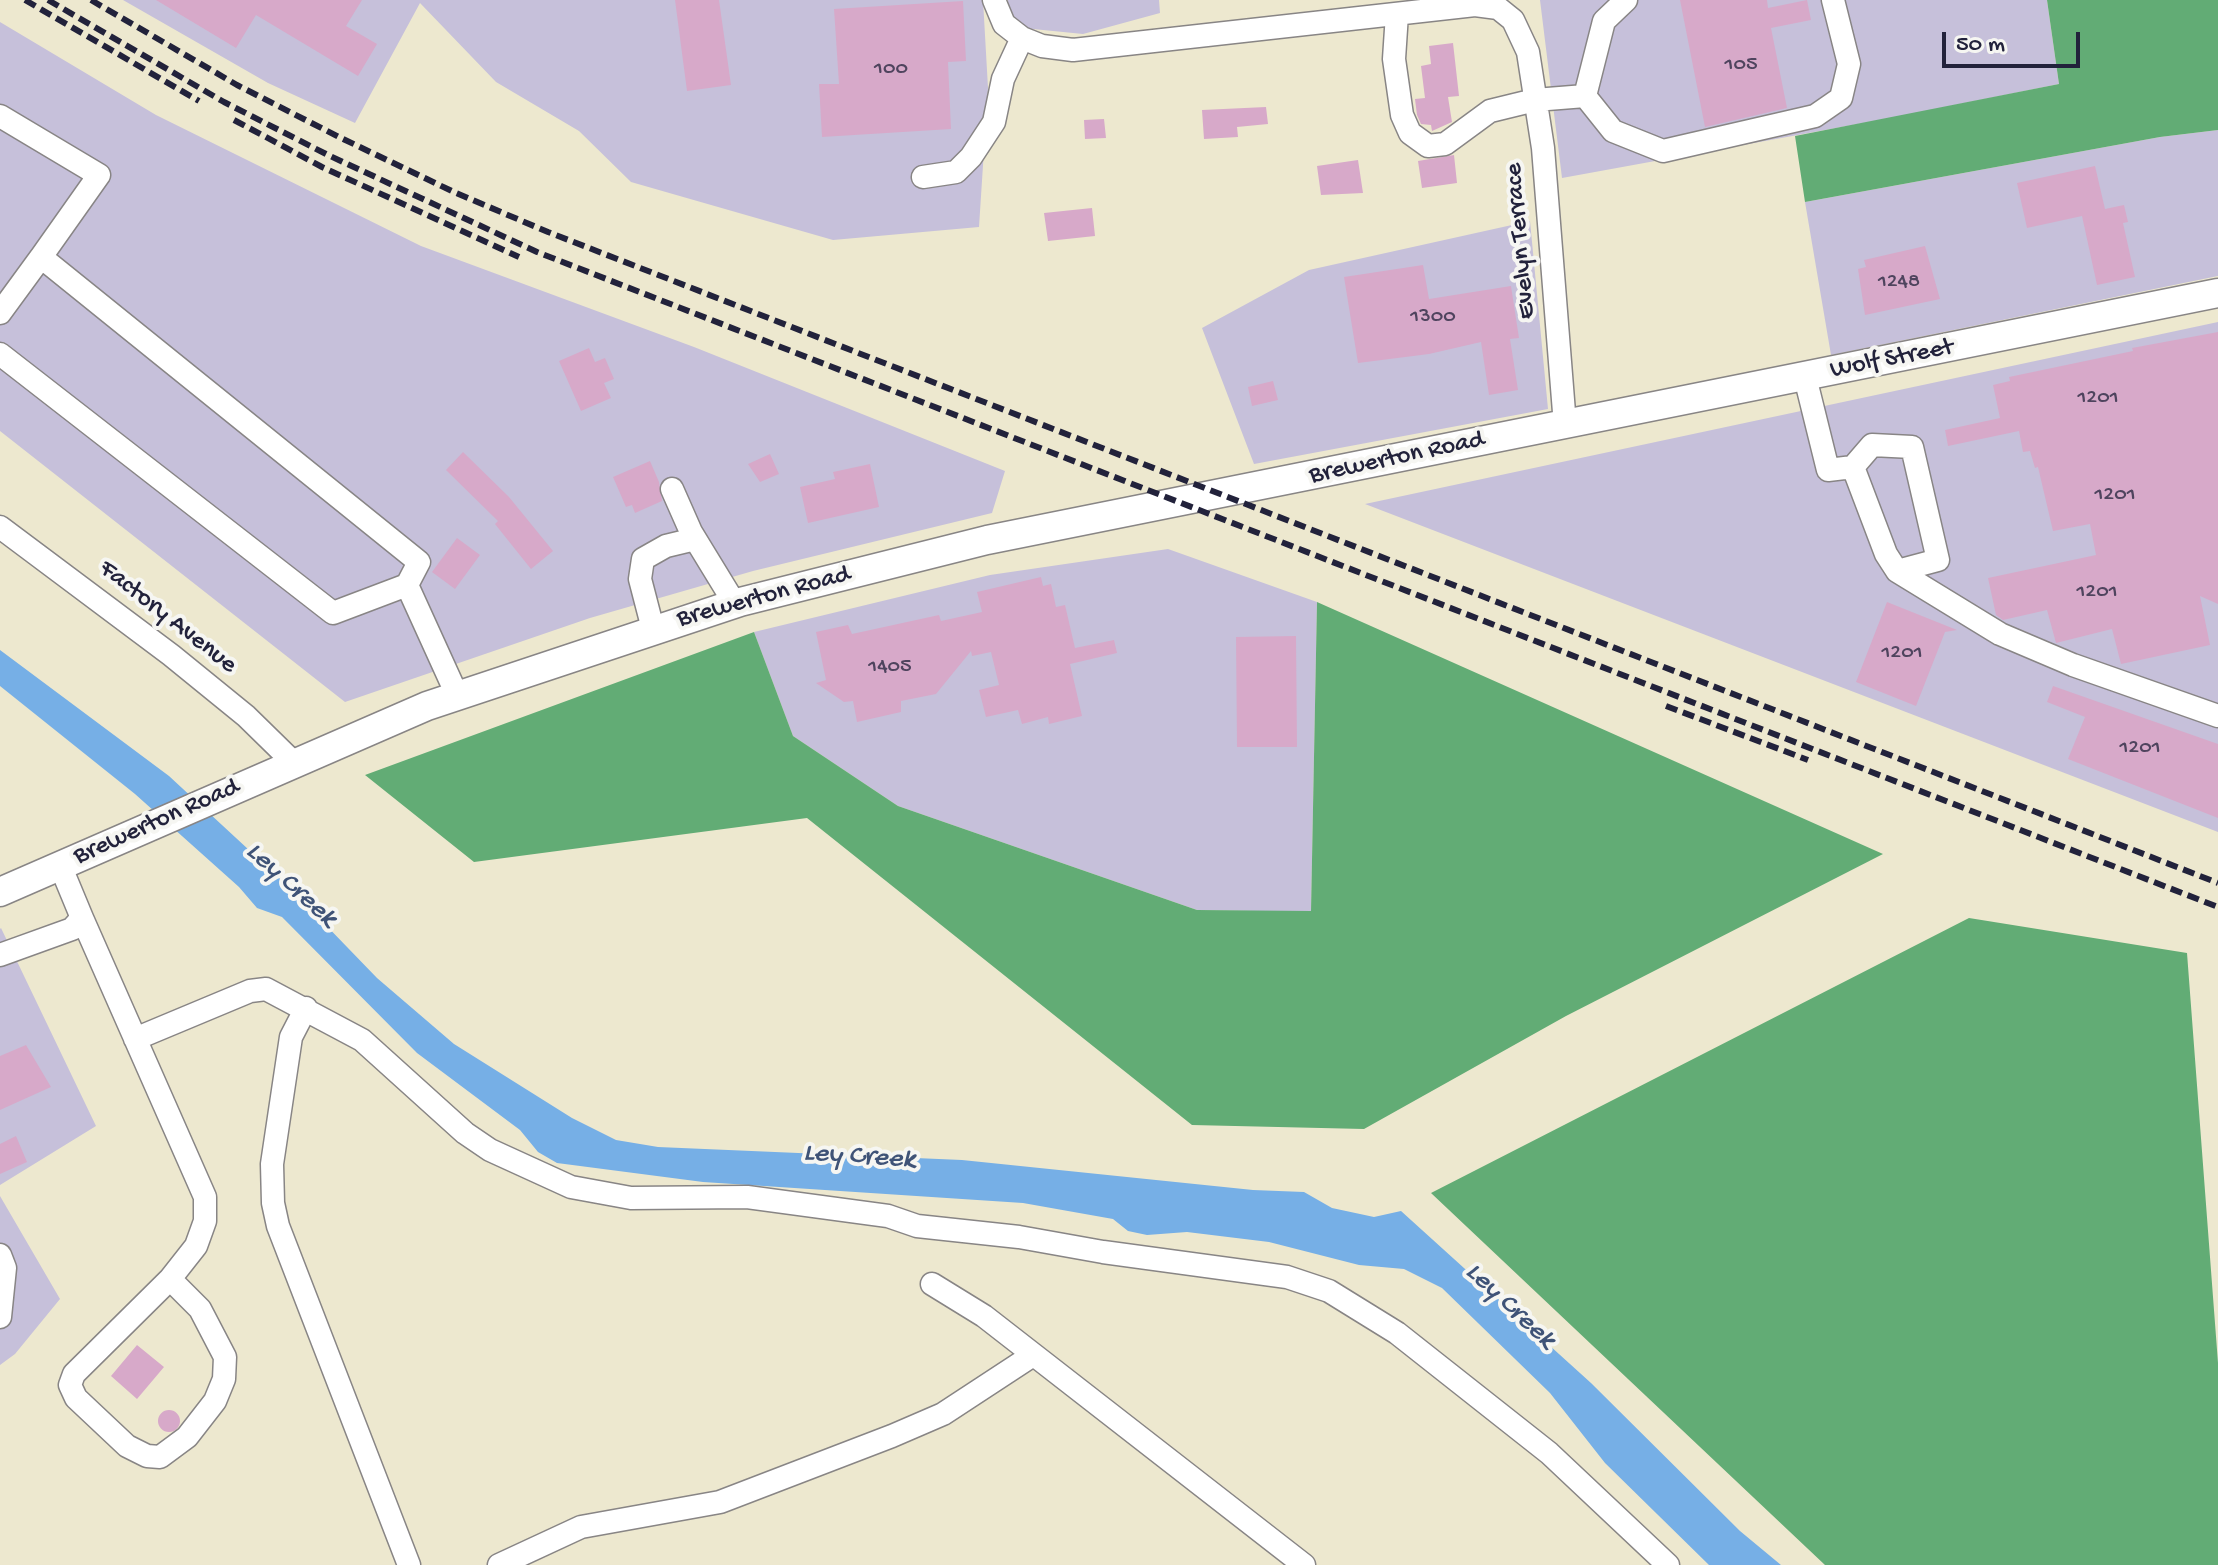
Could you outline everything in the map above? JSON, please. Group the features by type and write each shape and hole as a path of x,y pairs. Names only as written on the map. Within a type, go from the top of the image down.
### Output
{"main road":[{"name":"Wolf Street","path":"1565,425 2218,293"},
{"name":"Brewerton Road","path":"0,892 293,762 457,695 735,604 987,540 1565,425"}],"street":[{"path":"994,0 1004,24 1032,42 1073,50 1397,14 1394,59 1402,115 1410,133 1428,146 1445,144 1490,111 1535,100 1585,96"},
{"path":"1585,96 1604,21 1626,0"},
{"path":"1585,96 1613,131 1663,151 1815,116 1841,98 1849,64 1833,0"},
{"name":"Evelyn Terrace","path":"1397,14 1475,5 1498,8 1513,20 1528,52 1543,148 1565,425"},
{"path":"923,177 956,172 971,157 994,122 1003,79 1032,42"},
{"path":"0,116 99,175 0,313"},
{"path":"0,354 333,613 407,585 419,562 41,257"},
{"path":"1805,377 1828,470 1853,467 1872,445 1912,447 1938,560 1897,571"},
{"path":"1853,467 1886,554 1897,571 2000,634 2073,665 2218,716"},
{"path":"672,489 695,539 735,604"},
{"name":"Factory Avenue","path":"0,527 182,664 246,716 293,762"},
{"path":"653,629 640,579 643,559 666,546 695,539"},
{"path":"407,585 457,695"},
{"path":"60,865 205,1197 205,1221 196,1246 170,1279 74,1374 70,1385 76,1398 127,1446 147,1456 160,1457 187,1437 215,1401 224,1379 225,1357 200,1309 170,1279"},
{"path":"0,955 72,929 82,918"},
{"path":"135,1039 256,990 281,994 385,1057 465,1133 490,1150 571,1187 631,1198 747,1197 888,1216 917,1226 1019,1237 1103,1252 1287,1277 1329,1291 1364,1310 1504,1415 1668,1565"},
{"path":"306,1008 291,1037 272,1164 273,1203 278,1226 409,1565"},
{"path":"0,1255 5,1268 0,1317"},
{"path":"932,1284 984,1316 1304,1565"},
{"path":"499,1565 581,1527 720,1502 892,1436 943,1414 1033,1355"}],"shaded area":[{"path":"123,0 983,0 988,88 979,227 833,240 631,182 579,131 496,82 420,3 355,123 268,83"},
{"path":"1008,0 1159,0 1160,13 1083,34 1023,28 1008,11"},
{"path":"1540,0 2047,0 2059,84 1562,178"},
{"path":"0,22 156,115 421,246 694,347 1005,471 992,513 753,571 590,618 345,702 0,431"},
{"path":"2218,130 2218,276 1831,355 1805,202 2160,137"},
{"path":"1530,221 1548,409 1254,464 1202,328 1309,270"},
{"path":"2218,322 2218,832 1365,504"},
{"path":"1168,549 1317,602 1311,912 1197,910 898,806 793,736 754,632 990,575"},
{"path":"0,929 96,1126 0,1185"},
{"path":"0,1196 60,1299 15,1354 0,1365"}],"green space":[{"path":"2047,0 2218,0 2218,130 2160,137 1805,202 1795,136 2059,84"},
{"path":"1317,602 1883,854 1566,1016 1364,1129 1192,1125 807,818 474,862 365,775 754,632 793,736 898,806 1197,910 1311,911"},
{"path":"1969,918 2187,953 2218,1363 2218,1565 1825,1565 1431,1193"}],"water":[{"name":"Ley Creek","path":"0,650 169,776 289,887 377,978 454,1044 572,1118 616,1140 658,1147 962,1160 1253,1190 1304,1192 1332,1208 1374,1217 1401,1211 1591,1383 1740,1531 1781,1565 1709,1565 1605,1463 1550,1393 1442,1288 1404,1269 1359,1265 1269,1242 1187,1232 1147,1235 1128,1231 1113,1219 1023,1203 703,1182 557,1163 538,1152 520,1130 417,1053 282,917 257,908 239,887 135,794 0,686"}],"building":[{"path":"156,0 362,0 346,26 377,44 358,76 256,15 236,48"},
{"path":"675,0 719,0 731,85 687,91"},
{"path":"1680,0 1767,0 1768,8 1807,0 1811,20 1771,28 1787,108 1705,127"},
{"path":"963,1 966,61 948,62 951,129 822,137 819,84 839,84 834,9"},
{"path":"1453,43 1459,96 1448,97 1452,122 1432,131 1431,125 1421,124 1417,115 1415,99 1425,98 1421,66 1431,64 1429,46"},
{"path":"1266,107 1268,124 1237,127 1238,137 1204,139 1202,110"},
{"path":"1104,119 1106,138 1085,139 1084,120"},
{"path":"1454,155 1457,183 1422,188 1418,161"},
{"path":"1358,160 1363,193 1321,195 1317,166"},
{"path":"2095,166 2105,209 2124,205 2128,222 2123,223 2135,277 2097,285 2082,216 2027,228 2017,183"},
{"path":"1092,208 1095,236 1048,241 1044,213"},
{"path":"1925,246 1940,299 1865,315 1858,269 1866,267 1864,260"},
{"path":"1423,265 1429,299 1511,286 1519,338 1510,339 1518,390 1489,395 1481,342 1429,354 1358,363 1344,277"},
{"path":"2218,332 2218,604 2200,596 2210,645 2121,664 2112,629 2056,643 2047,610 2003,620 1996,615 1988,578 2096,555 2090,524 2053,531 2038,467 2035,468 2030,451 2023,452 2019,431 1948,446 1945,430 2000,418 1993,385 2010,381 2009,377 2133,351 2132,348"},
{"path":"589,348 595,362 605,358 614,379 604,383 611,398 581,411 559,361"},
{"path":"1273,381 1278,400 1252,406 1248,387"},
{"path":"463,452 509,497 553,551 531,569 495,524 498,521 446,470"},
{"path":"770,454 779,474 760,482 748,464"},
{"path":"650,461 659,482 662,501 635,513 632,505 626,507 613,477"},
{"path":"870,464 879,507 808,523 800,487 835,479 833,472"},
{"path":"457,538 480,555 455,589 432,572"},
{"path":"1041,577 1043,586 1051,584 1056,607 1065,605 1075,648 1114,640 1117,653 1070,664 1082,716 1049,724 1048,717 1022,724 1018,710 986,717 979,690 999,685 991,652 972,656 971,651 936,694 901,701 901,712 857,722 853,701 844,702 816,683 826,680 816,632 848,625 852,634 939,615 941,621 982,612 977,592"},
{"path":"1887,602 1957,630 1945,632 1916,706 1856,682"},
{"path":"1296,636 1297,747 1237,747 1236,637"},
{"path":"2053,686 2218,744 2218,818 2068,759 2085,717 2047,702"},
{"path":"26,1045 51,1087 0,1110 0,1056"},
{"path":"16,1136 27,1162 0,1174 0,1144"},
{"path":"137,1345 164,1367 137,1399 111,1376"},
{"path":"169,1410 177,1413 180,1421 177,1429 169,1432 161,1429 158,1421 161,1413"}],"railway":[{"path":"25,0 199,101"},
{"path":"48,0 224,102 328,155 537,252 2218,907"},
{"path":"91,0 237,85 339,137 456,193 548,232 2218,883"},
{"path":"234,120 322,167 519,257"},
{"path":"1666,706 1808,760"}]}
